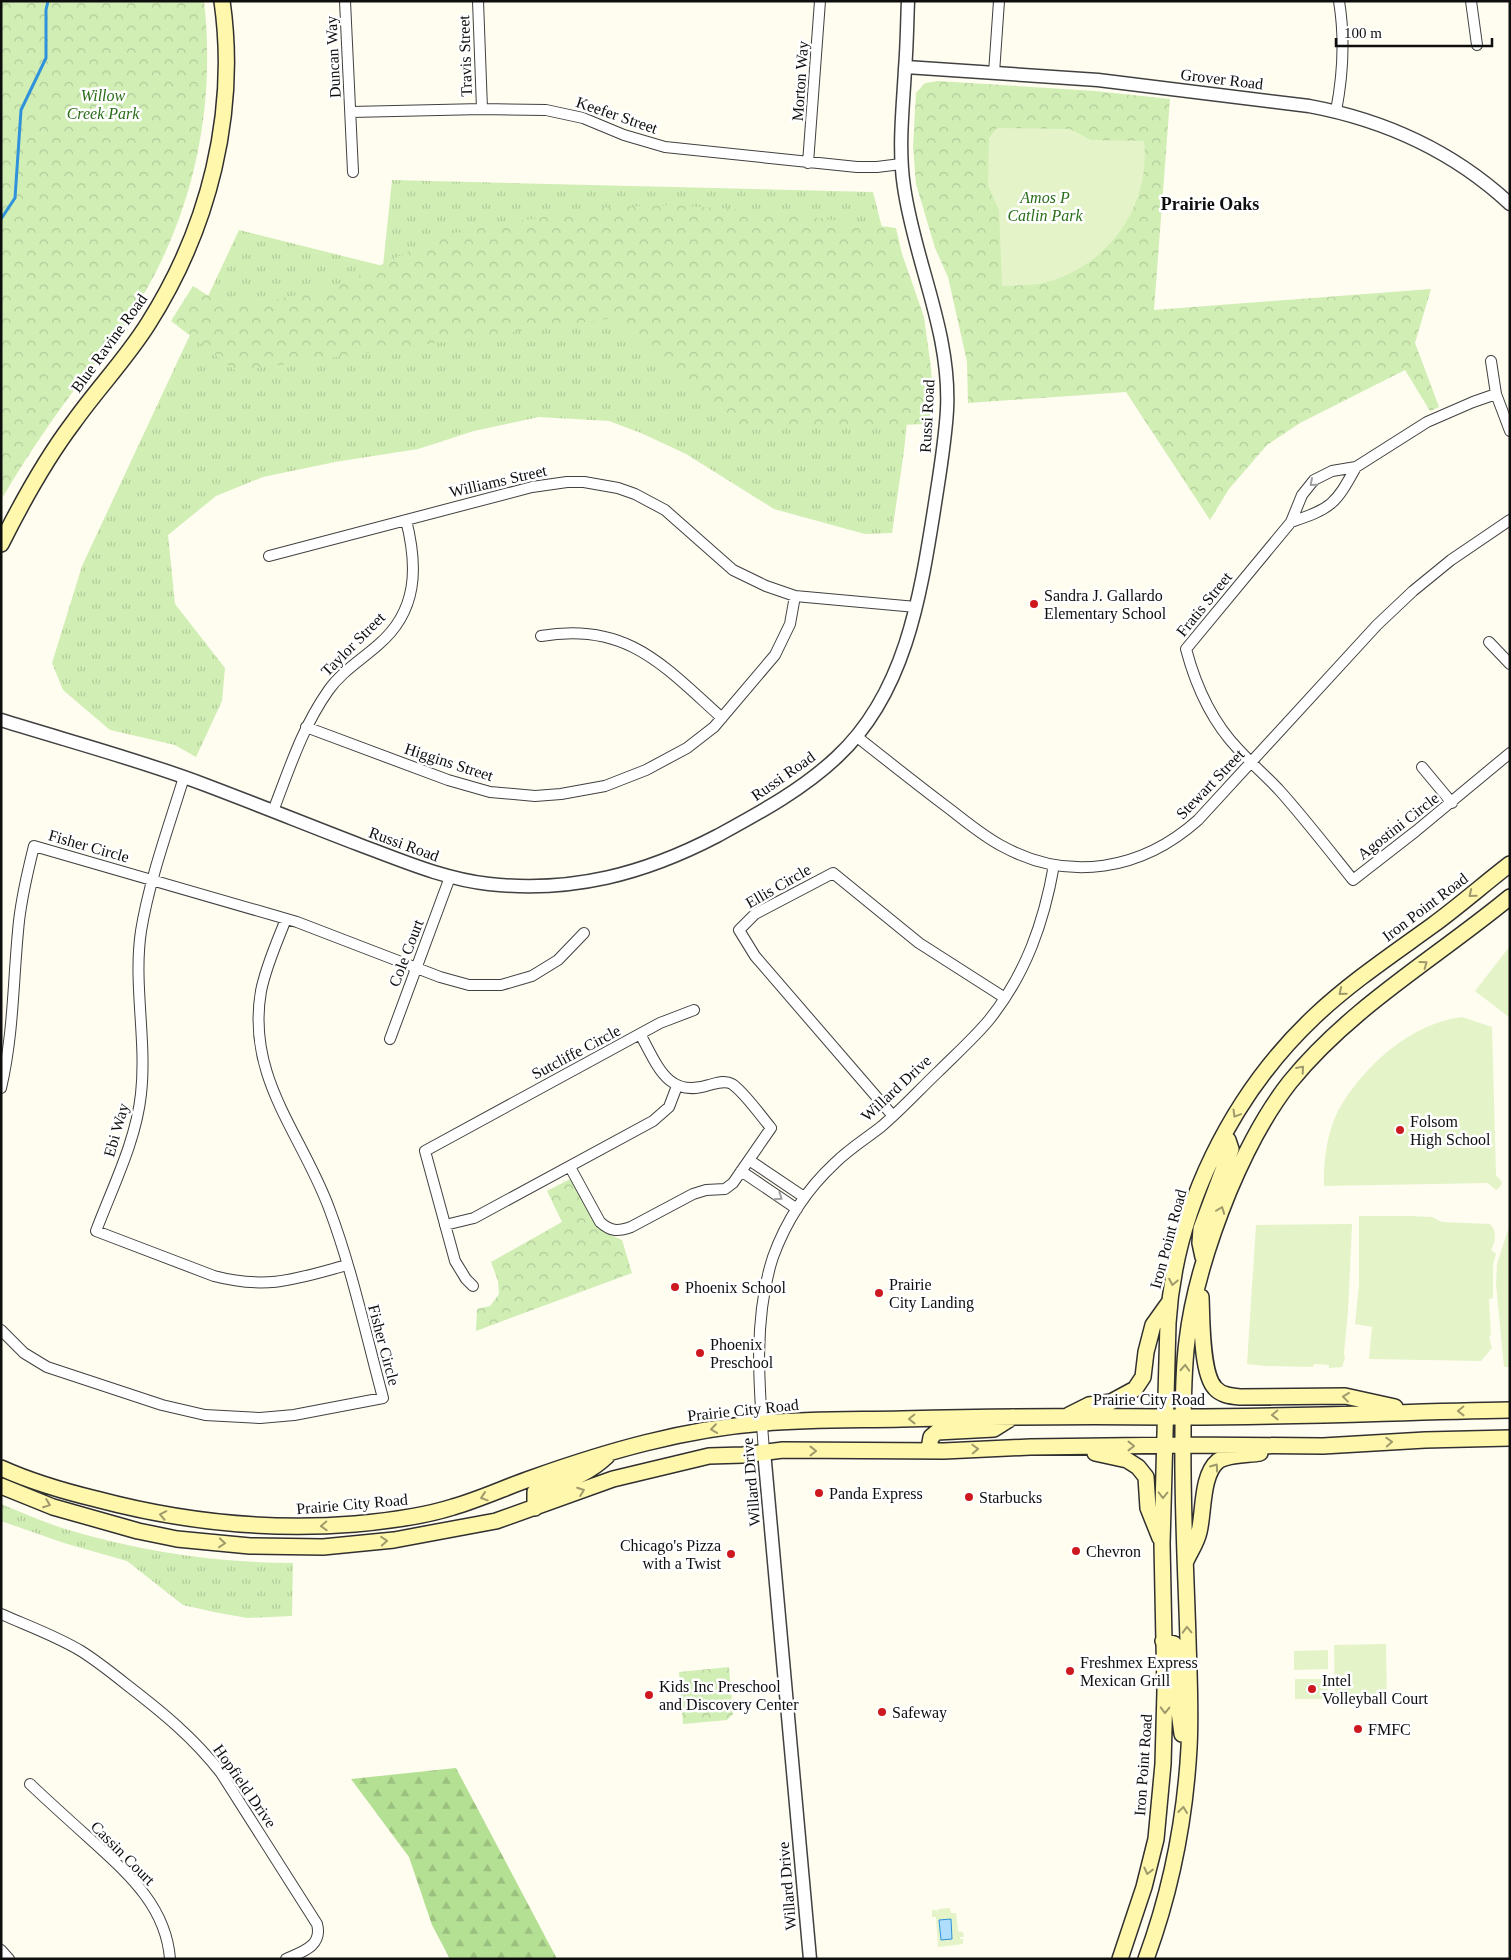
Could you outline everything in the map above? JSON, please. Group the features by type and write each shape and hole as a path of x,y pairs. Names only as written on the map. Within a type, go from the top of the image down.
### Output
{"main road":[{"name":"Blue Ravine Road","path":"1,544 27,494 72,424 148,324 172,283 186,252 208,191 223,121 226,74 222,1"},
{"name":"Iron Point Road","path":"1120,1959 1144,1887 1156,1839 1164,1730 1162,1544 1164,1417 1169,1303 1189,1217 1206,1170 1223,1136 1237,1112 1271,1064 1316,1015 1341,993 1434,924 1510,864"},
{"path":"1146,1959 1164,1906 1175,1857 1182,1820 1189,1746 1190,1704 1183,1416 1187,1342 1199,1275 1204,1259 1242,1161 1275,1102 1295,1076 1335,1033 1360,1011 1454,942 1510,897"},
{"path":"1204,1259 1200,1243 1201,1229 1231,1149 1228,1140 1223,1136"},
{"path":"1199,1275 1208,1376 1215,1388 1224,1395 1240,1397 1345,1396 1411,1412"},
{"path":"1066,1416 1089,1405 1111,1402 1135,1389 1143,1377 1146,1352 1153,1325 1169,1303"},
{"name":"Prairie City Road","path":"1,1468 66,1492 146,1512 218,1523 293,1527 366,1523 406,1518 449,1508 499,1492 529,1479 612,1451 662,1438 710,1429 762,1423 810,1420 1066,1416 1164,1417 1510,1410"},
{"path":"929,1449 931,1437 937,1432 994,1429 1015,1417"},
{"path":"1186,1562 1199,1534 1208,1478 1219,1461 1227,1458 1323,1446 1425,1440 1510,1438"},
{"path":"1,1486 53,1507 138,1531 202,1542 289,1548 323,1547 394,1540 496,1521 613,1479 709,1456 743,1455 764,1451 944,1450 1065,1446 1323,1446"},
{"path":"1065,1446 1078,1452 1127,1460 1138,1466 1146,1477 1148,1508 1162,1544"},
{"path":"535,1508 536,1492 581,1476 595,1467 612,1451"},
{"path":"1163,1640 1174,1644 1178,1653 1180,1731 1189,1746"}],"street":[{"name":"Duncan Way","path":"345,1 353,172"},
{"name":"Travis Street","path":"478,1 482,109"},
{"name":"Morton Way","path":"808,163 820,1"},
{"name":"Russi Road","path":"1,720 184,777 424,869 450,877 488,884 543,886 579,883 643,869 696,846 769,808 837,757 856,736 889,684 910,632 922,584 945,438 947,384 941,333 911,225 901,164 908,1"},
{"path":"994,73 999,1"},
{"path":"1336,111 1342,63 1343,36 1340,1"},
{"path":"1471,1 1477,46"},
{"name":"Grover Road","path":"906,67 1098,80 1336,111 1386,126 1445,155 1478,177 1510,204"},
{"name":"Keefer Street","path":"351,112 482,109 546,110 583,118 624,136 665,147 857,167 877,168 901,164"},
{"path":"1491,361 1496,394 1510,431"},
{"name":"Fratis Street","path":"1252,762 1225,734 1208,709 1186,650 1291,522 1302,495 1314,480 1332,471 1356,467 1427,422 1496,394"},
{"name":"Fratis Street","path":"1291,522 1330,506 1342,491 1356,467"},
{"name":"Williams Street","path":"269,556 549,483 584,482 618,488 651,501 665,510 733,570 766,586 795,596 916,607"},
{"name":"Taylor Street","path":"273,811 306,727 329,689 340,676 389,634 405,608 410,594 414,564 413,550 406,520"},
{"name":"Stewart Street","path":"856,736 907,777 1000,845 1032,859 1054,865 1072,867 1106,866 1140,857 1171,842 1198,820 1377,626 1413,591 1452,560 1510,520"},
{"name":"Higgins Street","path":"306,727 464,786 490,792 534,796 579,792 605,786 630,777 687,748 701,738 722,718 775,655 790,624 795,596"},
{"path":"542,636 569,632 584,633 606,636 627,643 659,662 722,718"},
{"path":"1489,642 1510,664"},
{"name":"Agostini Circle","path":"1252,762 1280,792 1353,880 1452,803 1510,753"},
{"path":"1422,767 1452,803"},
{"name":"Ebi Way","path":"184,777 144,916 140,954 142,1070 138,1112 132,1136 96,1231 214,1276 233,1281 268,1284 288,1281 347,1265"},
{"name":"Fisher Circle","path":"1,1088 13,1017 19,919 34,846 286,919 454,982 469,985 501,985 525,979 558,960 584,933"},
{"name":"Willard Drive","path":"810,1959 762,1423 760,1328 766,1279 774,1256 804,1197 835,1163 893,1116 976,1035 1005,998 1020,974 1036,938 1045,910 1054,865"},
{"name":"Ellis Circle","path":"893,1116 755,956 739,930 754,914 833,872 919,943 1005,998"},
{"name":"Cole Court","path":"390,1039 450,877"},
{"name":"Fisher Circle","path":"1,1330 24,1353 47,1367 162,1405 225,1418 260,1418 294,1415 383,1398 347,1265 328,1205 271,1087 260,1047 258,1011 261,991 265,973 286,919"},
{"path":"640,1034 678,1015 694,1010"},
{"name":"Sutcliffe Circle","path":"445,1225 425,1151 640,1034 660,1071 670,1082 677,1086"},
{"path":"474,1286 458,1269 445,1225 474,1218 659,1117 669,1107 677,1086 693,1089 720,1082 732,1084 771,1128 733,1183 725,1189 706,1190 693,1194 631,1227 619,1231 606,1228 600,1222 570,1167"},
{"path":"749,1160 804,1197"},
{"path":"741,1172 797,1209"},
{"name":"Hopfield Drive","path":"1,1614 67,1643 95,1660 162,1712 208,1756 318,1924 319,1935 313,1945 286,1959"},
{"name":"Cassin Court","path":"30,1784 130,1875 141,1888 150,1901 162,1926 167,1940 170,1959"},
{"path":"1,1950 9,1959"}],"green space":[{"name":"Willow Creek Park","path":"1,1 204,1 207,44 206,87 202,129 194,170 167,250 148,288 125,324 49,425 1,500"},
{"name":"Amos P Catlin Park","path":"938,81 1095,91 1170,99 1154,310 1431,289 1415,343 1439,407 1430,411 1405,370 1300,423 1267,445 1229,489 1210,520 1126,392 968,403 967,362 948,277 935,248 916,184 913,147 916,93 925,83"},
{"path":"997,128 1070,129 1091,140 1144,141 1141,187 1123,227 1109,245 1092,260 1073,272 1045,283 1002,286 999,210 988,186 989,138"},
{"path":"392,180 873,192 913,361 904,451 892,533 865,534 774,509 686,454 641,433 609,421 539,417 474,431 418,449 335,462 263,477 216,496 168,535 175,604 225,668 222,701 196,757 175,745 110,730 63,690 52,663 82,566 239,230 383,266"},
{"path":"674,205 771,212 896,228 902,254 924,317 933,399 928,424 735,430 614,318 236,371 171,321 193,286 217,299 260,303 338,286 436,238 469,229 606,207"},
{"path":"1510,946 1510,1018 1475,991"},
{"path":"1462,1017 1492,1027 1496,1175 1502,1182 1500,1187 1496,1190 1488,1183 1324,1186 1324,1167 1328,1138 1334,1120 1348,1095 1360,1079 1390,1050 1407,1038 1424,1028"},
{"path":"572,1178 602,1228 622,1240 632,1273 476,1331 477,1309 490,1306 499,1294 498,1281 491,1262 562,1222 547,1191"},
{"path":"1359,1216 1432,1217 1442,1222 1490,1224 1495,1236 1491,1250 1496,1254 1493,1265 1493,1298 1489,1299 1491,1336 1489,1337 1492,1348 1481,1361 1369,1359 1372,1327 1355,1324 1359,1285"},
{"path":"1352,1224 1345,1358 1342,1367 1329,1368 1329,1365 1314,1364 1313,1367 1247,1364 1256,1225"},
{"path":"1510,1224 1510,1367 1504,1367 1496,1284 1497,1264"},
{"path":"1,1504 63,1528 126,1545 182,1555 237,1561 293,1563 292,1616 247,1618 183,1605 127,1561 64,1543 1,1521"},
{"path":"1386,1644 1387,1704 1335,1705 1334,1645"},
{"name":"Intel Volleyball Court","path":"1328,1650 1328,1669 1294,1670 1294,1651"},
{"path":"729,1667 733,1714 727,1720 683,1724 679,1672"},
{"name":"Intel Volleyball Court","path":"1295,1679 1328,1679 1328,1699 1295,1699"},
{"path":"456,1768 557,1959 450,1959 432,1925 409,1857 351,1779"},
{"path":"950,1908 951,1913 956,1913 958,1931 963,1932 964,1937 960,1937 960,1939 963,1939 963,1944 938,1947 936,1917 932,1917 932,1910 937,1910 938,1914 938,1909"}],"water":[{"path":"951,1919 952,1939 941,1940 939,1920"}],"waterway":[{"path":"1,219 15,198 21,110 46,58 46,10 48,1"}],"place":[{"name":"Sandra J. Gallardo Elementary School","path":"1034,604"},
{"name":"Folsom High School","path":"1400,1130"},
{"name":"Phoenix School","path":"675,1287"},
{"name":"Prairie City Landing","path":"879,1293"},
{"name":"Phoenix Preschool","path":"700,1353"},
{"name":"Panda Express","path":"819,1493"},
{"name":"Starbucks","path":"969,1497"},
{"name":"Chevron","path":"1076,1551"},
{"name":"Chicago's Pizza with a Twist","path":"731,1554"},
{"name":"Freshmex Express Mexican Grill","path":"1070,1671"},
{"name":"Intel Volleyball Court","path":"1312,1689"},
{"name":"Kids Inc Preschool and Discovery Center","path":"649,1695"},
{"name":"Safeway","path":"882,1712"},
{"name":"FMFC","path":"1358,1729"}],"district":[{"name":"Prairie Oaks","path":"1210,204"}]}
